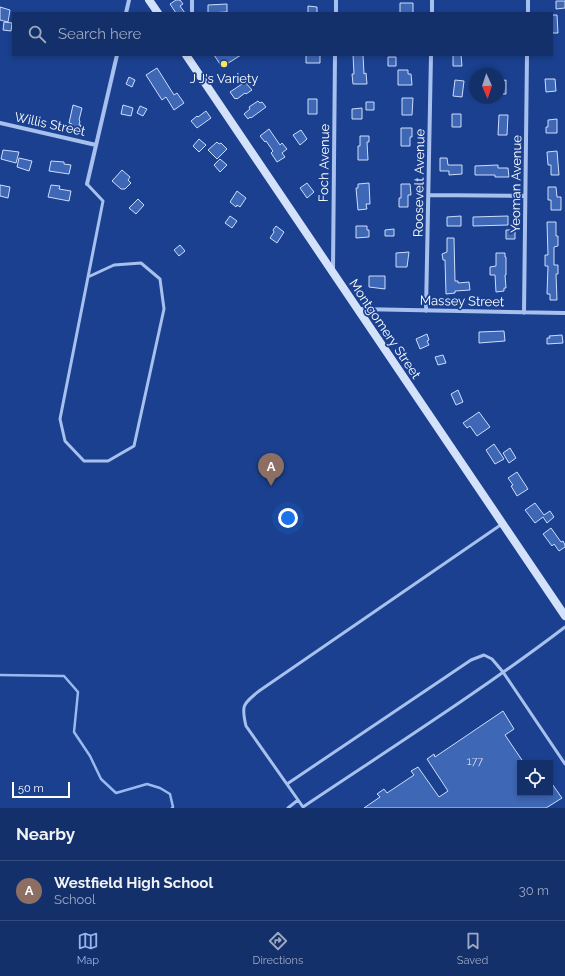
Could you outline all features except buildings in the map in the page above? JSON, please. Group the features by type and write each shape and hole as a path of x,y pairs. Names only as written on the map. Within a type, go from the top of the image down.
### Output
{"main road":[{"path":"149,0 157,12"},
{"name":"Montgomery Street","path":"189,57 565,616"}],"street":[{"path":"126,12 129,0"},
{"path":"192,0 192,12"},
{"path":"336,0 336,12"},
{"path":"432,0 432,12"},
{"path":"528,0 528,12"},
{"path":"87,184 117,56"},
{"name":"Foch Avenue","path":"333,271 335,56"},
{"name":"Roosevelt Avenue","path":"426,311 431,56"},
{"name":"Yeoman Avenue","path":"524,312 527,56"},
{"name":"Willis Street","path":"0,123 96,144"},
{"path":"428,195 525,196"},
{"name":"Massey Street","path":"358,309 565,313"}],"lane":[{"path":"87,184 103,201 88,276 60,419 65,441 84,461 108,461 134,446 164,309 160,279 141,263 114,265 88,276"},
{"path":"503,524 282,674 246,701 243,712 246,726 303,807 503,672 565,627"},
{"path":"287,784 471,660 484,655 492,659 503,672 565,764"},
{"path":"288,808 298,800"}],"waterway":[{"path":"0,675 64,676 78,692 74,732 90,756 101,779 116,793 147,784 160,788 170,794 172,808"}],"place":[{"name":"J J's Variety","path":"224,64"},
{"name":"Westfield High School","path":"271,486"}]}
